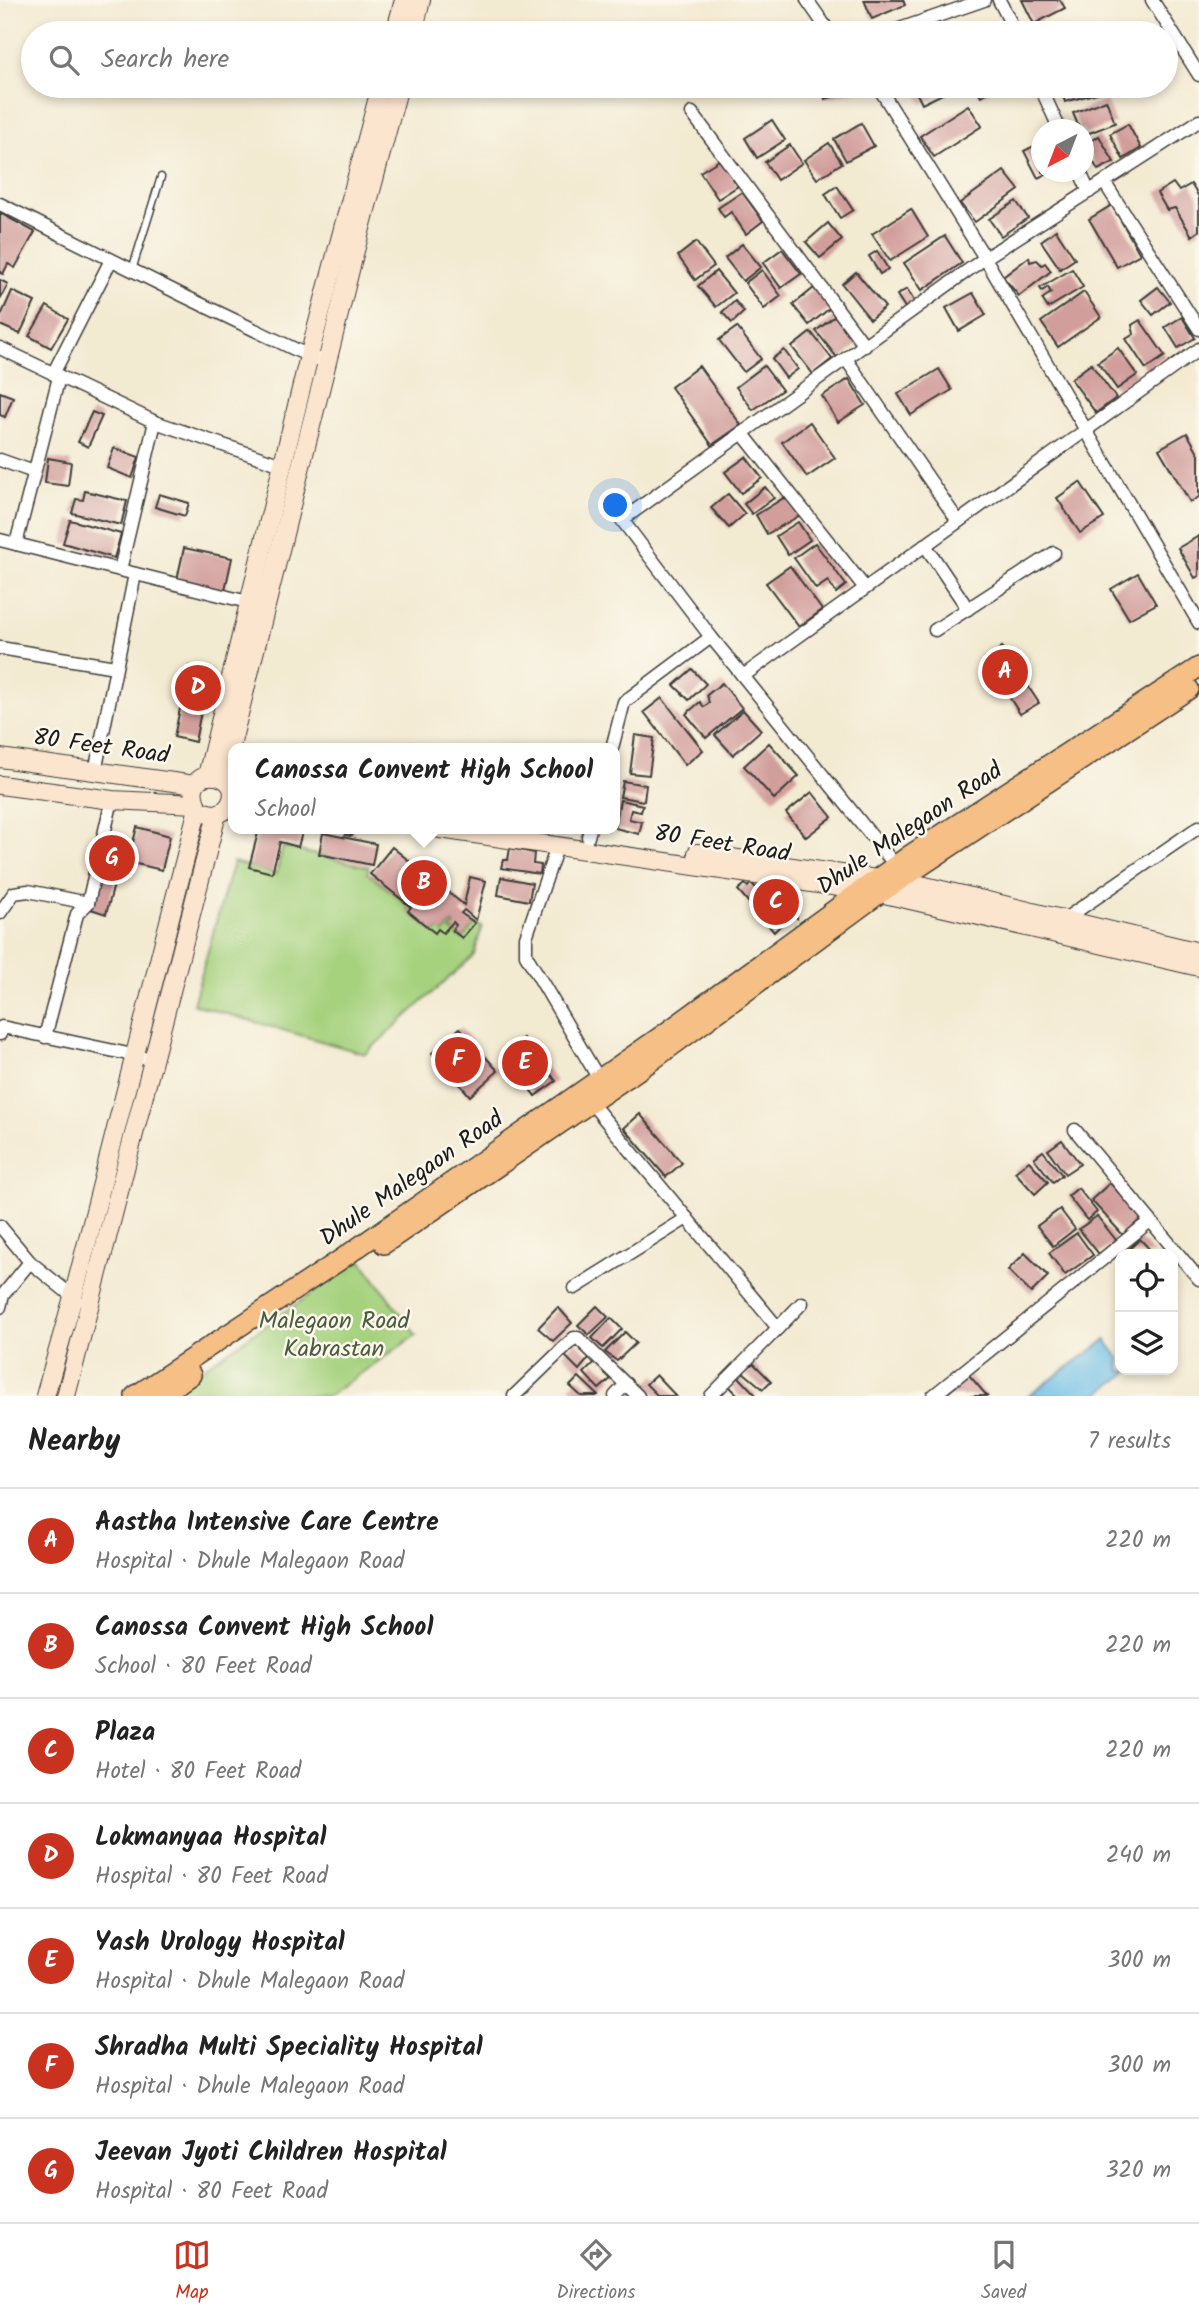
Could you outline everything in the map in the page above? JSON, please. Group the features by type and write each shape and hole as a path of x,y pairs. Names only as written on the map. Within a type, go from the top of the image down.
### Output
{"main road":[{"path":"398,21 404,0"},
{"path":"416,21 421,0"},
{"path":"45,1396 217,814 225,811 216,792 248,602 309,356 378,98"},
{"path":"229,743 396,98"},
{"name":"Dhule Malegaon Road","path":"135,1396 586,1097 599,1079 872,887 1198,681"},
{"path":"66,1396 89,1308 145,1058 228,746"},
{"name":"80 Feet Road","path":"0,758 216,792"},
{"name":"80 Feet Road","path":"0,785 111,800 216,792"},
{"name":"80 Feet Road","path":"479,834 872,887"},
{"name":"80 Feet Road","path":"594,834 872,887 1199,967"},
{"path":"898,872 1065,919 1199,951"},
{"path":"160,1396 586,1097 872,887"}],"street":[{"path":"807,0 822,21"},
{"path":"923,21 984,0"},
{"path":"999,0 1010,21"},
{"path":"1152,0 1165,21"},
{"path":"1178,41 1199,75"},
{"path":"885,98 985,258 1199,623"},
{"path":"1045,98 1055,119"},
{"path":"692,113 865,346"},
{"path":"898,872 711,637 622,520 985,258 1199,121"},
{"path":"1084,182 1089,192"},
{"path":"1104,182 1199,329"},
{"path":"0,204 309,356 327,362"},
{"path":"16,544 56,376 111,260"},
{"path":"0,348 155,422 282,466"},
{"path":"743,676 1199,349"},
{"path":"846,359 958,521"},
{"path":"120,570 155,422"},
{"path":"743,434 865,588"},
{"path":"0,460 34,472"},
{"path":"0,540 248,602"},
{"path":"925,545 968,609"},
{"path":"935,631 1054,553"},
{"path":"95,772 135,574"},
{"path":"613,743 624,702 711,637"},
{"path":"0,648 116,667"},
{"path":"45,1037 77,915 88,903 111,800"},
{"path":"1065,919 1199,828"},
{"path":"558,844 526,937 526,955 599,1079"},
{"path":"0,913 14,893 28,891 88,903"},
{"path":"1,1028 145,1058"},
{"path":"586,1097 778,1328"},
{"path":"1075,1130 1199,1279"},
{"path":"575,1289 687,1218"},
{"path":"933,1396 1150,1222"},
{"path":"0,1226 30,1262 89,1308"},
{"path":"0,1307 3,1295 30,1262"},
{"path":"711,1396 802,1303"},
{"path":"514,1396 576,1338 638,1396"},
{"path":"615,1396 626,1384"}],"lane":[{"path":"132,270 161,177"}],"green space":[{"path":"283,847 369,867 367,873 409,905 408,911 435,933 439,929 444,933 453,923 455,925 451,930 462,939 475,923 482,927 474,955 365,1054 193,1004 233,862 276,874"},
{"name":"Malegaon Road Kabrastan","path":"361,1260 416,1335 328,1396 162,1396"}],"water":[{"path":"1106,1340 1115,1352 1115,1375 1125,1375 1095,1396 1028,1396"}],"building":[{"path":"864,0 903,0 905,5 872,19"},
{"path":"1022,0 1060,0 1065,8 1040,21 1032,21"},
{"path":"919,98 934,98 922,104"},
{"path":"1064,98 1079,98 1065,102"},
{"path":"1106,100 1115,123 1094,131 1094,119 1075,119 1073,113"},
{"path":"968,105 982,126 934,157 920,136"},
{"path":"772,120 785,140 757,158 745,138"},
{"path":"861,123 874,146 846,161 834,139"},
{"path":"1128,124 1141,148 1123,159 1110,134"},
{"path":"1099,136 1114,162 1098,170 1094,163 1094,139"},
{"path":"829,143 842,163 817,179 804,160"},
{"path":"790,145 802,163 777,180 765,162"},
{"path":"1031,148 1031,164 1024,151"},
{"path":"721,159 738,186 718,199 700,172"},
{"path":"1004,171 1019,190 975,222 960,203"},
{"path":"1173,183 1179,191 1191,184 1199,197 1199,231 1192,236 1175,208 1167,210 1157,193"},
{"path":"837,186 853,210 840,218 825,194"},
{"path":"742,192 763,221 746,234 731,212 724,217 718,208"},
{"path":"1016,201 1028,218 1001,236 989,219"},
{"path":"1112,205 1140,254 1117,267 1089,219"},
{"path":"911,209 928,237 890,261 872,234"},
{"path":"0,213 35,232 15,268 8,264 3,274 0,273"},
{"path":"828,223 842,240 820,258 806,242"},
{"path":"1056,230 1075,259 1060,269 1041,241"},
{"path":"945,236 962,263 922,290 904,263"},
{"path":"696,242 714,266 695,280 678,256"},
{"path":"742,244 761,267 743,281 725,258"},
{"path":"782,249 801,274 781,288 763,263"},
{"path":"877,251 888,269 880,274 869,256"},
{"path":"1029,257 1030,262 1037,260 1042,265 1045,263 1051,271 1019,296 1003,277"},
{"path":"1072,269 1083,287 1048,308 1042,299 1051,293 1048,287 1042,291 1040,288"},
{"path":"762,270 781,296 764,309 745,283"},
{"path":"716,271 734,293 716,307 698,286"},
{"path":"856,272 885,307 870,319 842,284"},
{"path":"0,280 8,284 0,299"},
{"path":"1158,287 1170,302 1153,315 1141,300"},
{"path":"814,288 830,308 809,325 793,305"},
{"path":"907,289 915,303 906,309 897,295"},
{"path":"12,291 35,302 20,334 0,325 0,318"},
{"path":"1084,292 1101,317 1058,347 1041,322"},
{"path":"973,293 986,315 959,331 946,308"},
{"path":"735,301 744,312 732,323 722,312"},
{"path":"47,306 68,319 51,348 29,336"},
{"path":"835,316 858,344 839,360 816,331"},
{"path":"1182,317 1195,338 1178,348 1165,327"},
{"path":"1140,320 1165,356 1146,369 1126,339 1134,334 1132,325"},
{"path":"737,327 761,359 744,372 719,340"},
{"path":"811,332 832,359 813,374 792,347"},
{"path":"1118,348 1137,375 1117,389 1098,362"},
{"path":"784,350 798,369 786,378 772,359"},
{"path":"1091,364 1116,398 1096,413 1071,379"},
{"path":"699,366 741,425 712,445 671,387"},
{"path":"764,366 782,390 753,410 736,387"},
{"path":"939,369 952,390 911,415 898,394"},
{"path":"849,379 865,405 838,422 822,396"},
{"path":"0,392 13,397 5,417 0,415"},
{"path":"92,412 102,416 88,447 78,442"},
{"path":"810,422 835,458 807,477 782,442"},
{"path":"1187,433 1199,454 1199,497 1190,502 1159,449"},
{"path":"114,448 139,457 132,478 107,468"},
{"path":"746,457 762,478 741,493 725,472"},
{"path":"48,458 71,462 68,486 45,483"},
{"path":"1080,482 1104,518 1080,533 1057,498"},
{"path":"765,487 774,498 752,514 744,504"},
{"path":"85,491 127,501 121,525 72,513 76,499 83,500"},
{"path":"159,494 189,503 185,516 155,507"},
{"path":"728,494 745,514 729,528 711,508"},
{"path":"787,496 799,516 767,534 756,515"},
{"path":"70,520 121,534 114,558 63,543"},
{"path":"798,522 810,540 788,555 776,536"},
{"path":"1199,536 1199,576 1195,578 1178,548"},
{"path":"815,543 846,585 836,593 828,581 816,589 794,558"},
{"path":"184,548 232,558 225,590 177,580"},
{"path":"790,566 822,610 799,627 766,583"},
{"path":"1138,573 1156,604 1129,619 1111,589"},
{"path":"1002,647 1039,703 1020,714 985,659"},
{"path":"189,666 213,671 209,691 205,691 195,742 174,737"},
{"path":"692,669 706,684 689,700 674,685"},
{"path":"722,683 742,708 706,738 686,714 700,702 704,707 709,703 707,695"},
{"path":"662,698 703,750 685,765 644,712"},
{"path":"743,710 761,730 733,755 715,735"},
{"path":"635,735 654,738 649,775 630,773"},
{"path":"769,743 799,776 774,799 744,766"},
{"path":"623,781 646,785 644,801 620,797"},
{"path":"812,792 832,817 806,837 786,813"},
{"path":"620,800 643,805 641,812 631,810 629,819 642,822 639,834 620,829"},
{"path":"137,827 170,836 162,870 128,862"},
{"path":"258,834 302,834 298,847 280,842 272,873 249,867"},
{"path":"323,834 376,844 372,865 319,854"},
{"path":"108,836 126,841 106,914 88,908"},
{"path":"392,847 464,905 470,877 486,881 476,920 464,910 461,913 475,923 462,938 452,930 456,925 453,922 443,933 438,929 435,933 408,911 411,907 370,874"},
{"path":"510,848 534,853 533,864 541,865 540,874 501,868 503,860 508,860"},
{"path":"501,877 532,883 529,901 498,895"},
{"path":"751,883 762,890 767,886 772,890 775,887 786,898 790,895 796,903 797,918 792,914 774,932 738,890"},
{"path":"460,1028 498,1071 470,1096 432,1053"},
{"path":"523,1038 556,1081 535,1096 503,1053"},
{"path":"640,1114 682,1163 666,1177 624,1128"},
{"path":"1062,1140 1080,1164 1065,1174 1048,1150"},
{"path":"1043,1151 1062,1175 1053,1182 1034,1158"},
{"path":"1029,1161 1048,1182 1035,1194 1015,1172"},
{"path":"1110,1183 1142,1218 1123,1235 1091,1200"},
{"path":"1078,1188 1097,1212 1087,1220 1068,1196"},
{"path":"1060,1209 1075,1229 1053,1246 1037,1226"},
{"path":"1097,1216 1116,1240 1099,1254 1079,1229"},
{"path":"1077,1233 1093,1255 1065,1275 1049,1253"},
{"path":"1140,1239 1149,1249 1129,1249"},
{"path":"1025,1253 1048,1276 1031,1293 1008,1270"},
{"path":"597,1306 608,1317 589,1335 578,1325"},
{"path":"558,1307 572,1323 553,1341 538,1328"},
{"path":"611,1318 622,1329 603,1348 592,1338"},
{"path":"625,1332 636,1343 617,1361 605,1352"},
{"path":"576,1341 590,1357 579,1370 563,1354"},
{"path":"595,1362 613,1377 599,1389 584,1373"},
{"path":"753,1363 771,1381 763,1389 743,1372"},
{"path":"656,1375 676,1396 658,1396 646,1384"},
{"path":"969,1375 987,1396 944,1396"},
{"path":"579,1377 598,1395 581,1396 570,1386"},
{"path":"739,1377 757,1396 739,1396 729,1386"}],"place":[{"name":"Aastha Intensive Care Centre","path":"1005,672"},
{"name":"Lokmanyaa Hospital","path":"198,688"},
{"name":"Jeevan Jyoti Children Hospital","path":"112,858"},
{"name":"Canossa Convent High School","path":"424,883"},
{"name":"Plaza","path":"776,902"},
{"name":"Shradha Multi Speciality Hospital","path":"458,1060"},
{"name":"Yash Urology Hospital","path":"525,1063"}]}
